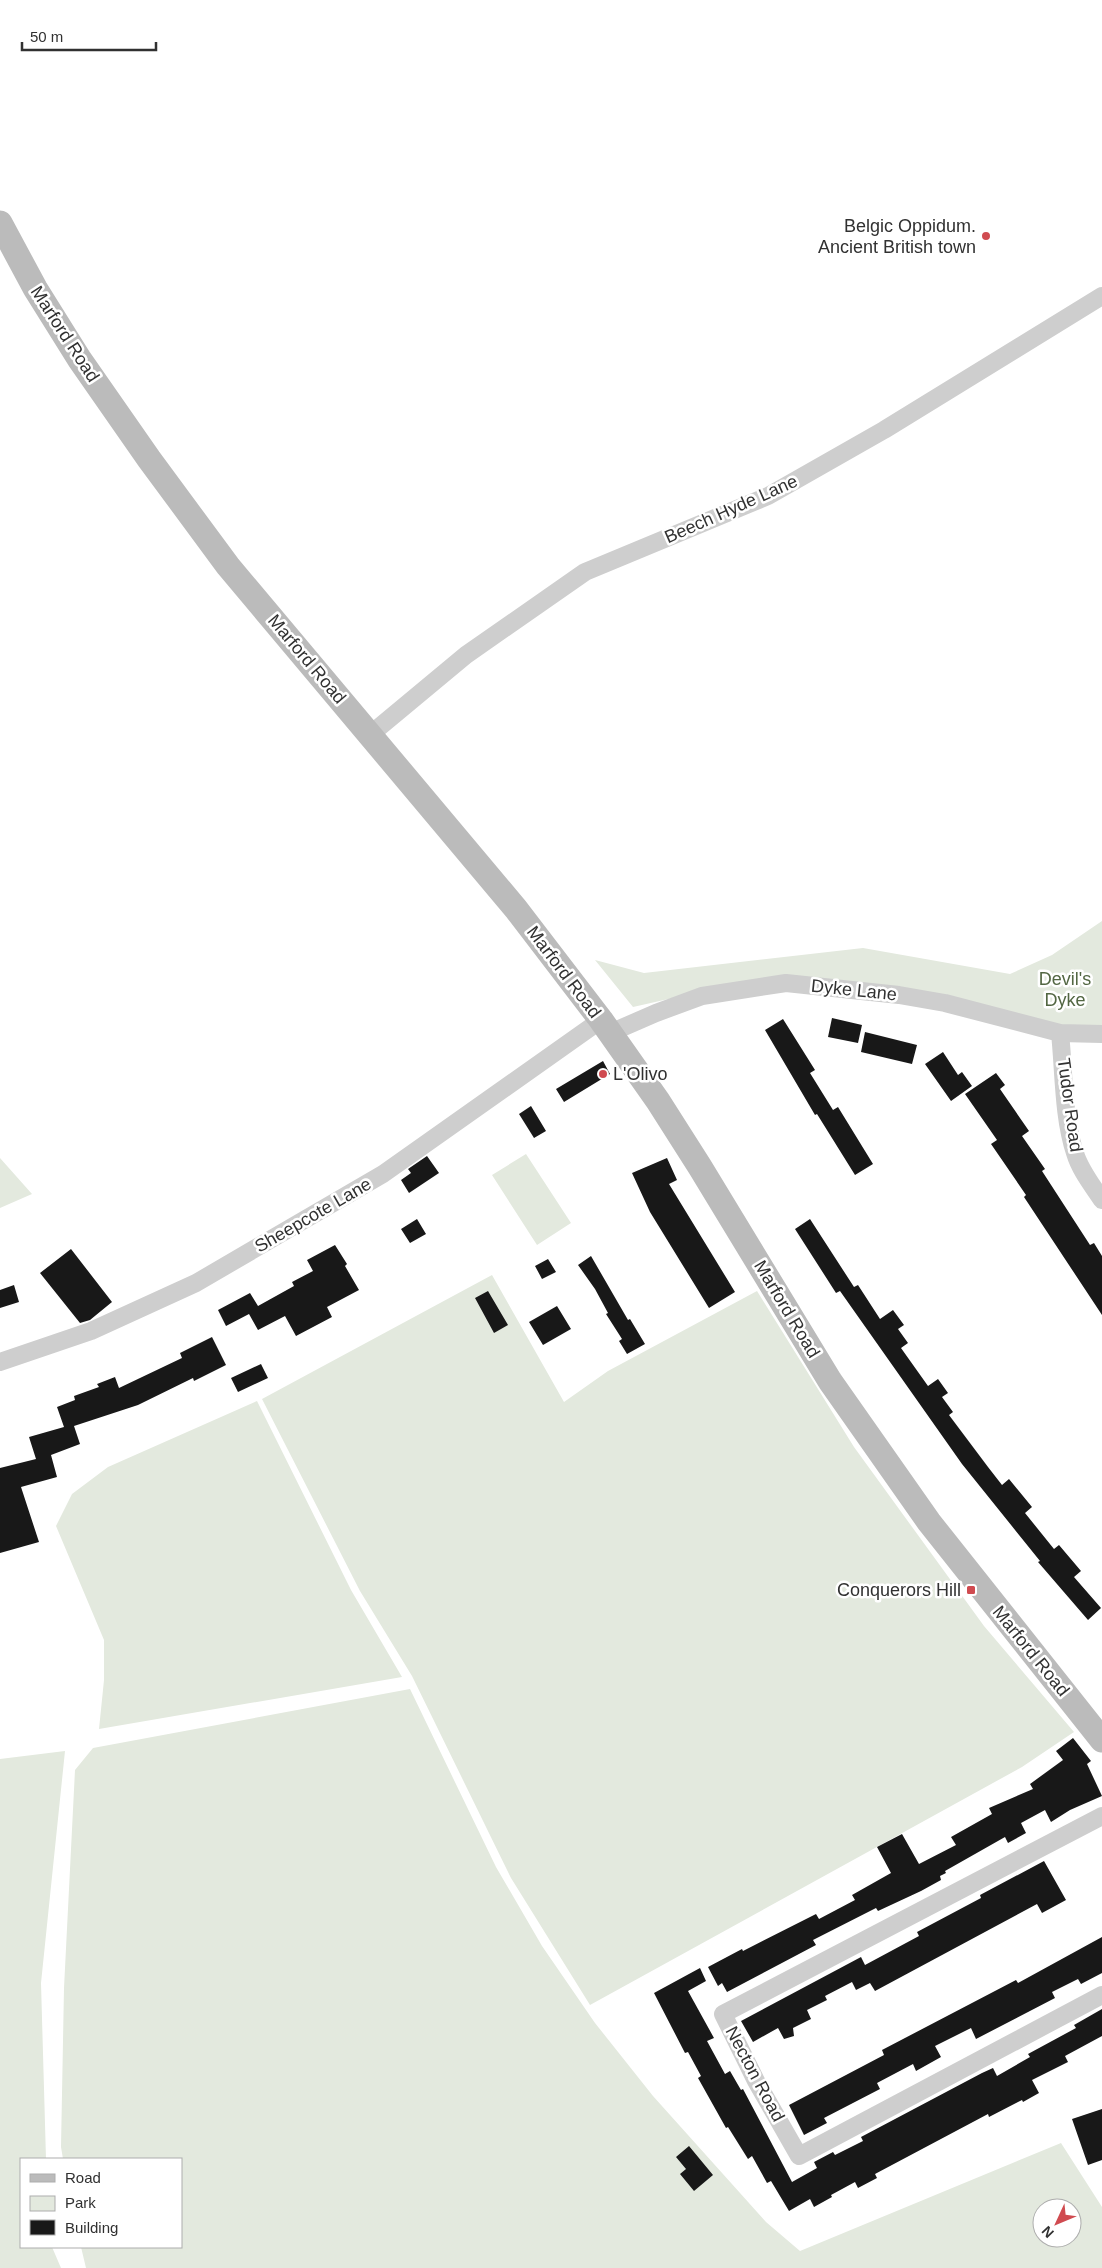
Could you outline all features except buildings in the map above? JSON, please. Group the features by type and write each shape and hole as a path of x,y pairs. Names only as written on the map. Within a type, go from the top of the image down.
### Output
{"street":[{"name":"Marford Road","path":"0,223 35,288 80,360 149,459 228,566 516,909 606,1026 658,1101 700,1167 830,1381 929,1522 1102,1740"},
{"name":"Beech Hyde Lane","path":"371,734 466,655 585,572 768,496 884,430 1102,296"},
{"name":"Dyke Lane","path":"606,1026 656,1013 702,996 786,983 899,995 936,1001 1060,1033 1102,1034"},
{"name":"Sheepcote Lane","path":"0,1362 92,1331 196,1283 383,1174 606,1026"},
{"name":"Tudor Road","path":"1060,1033 1070,1136 1075,1154 1084,1173 1102,1200"},
{"name":"Necton Road","path":"1102,1816 723,2014 756,2081 799,2156 1102,1995"}],"green space":[{"name":"Devil's Dyke","path":"1102,921 1102,1027 1045,1027 779,980 695,993 633,1007 595,960 644,973 863,948 1010,974 1052,955"},
{"path":"526,1154 571,1223 537,1245 492,1175"},
{"path":"0,1158 32,1194 0,1208"},
{"path":"492,1275 564,1402 608,1371 757,1291 854,1447 984,1626 1074,1732 1022,1767 590,2005 511,1878 412,1676 360,1591 262,1399"},
{"path":"257,1401 351,1590 402,1677 99,1729 104,1680 104,1640 56,1526 72,1494 108,1467"},
{"path":"410,1689 496,1867 542,1946 595,2023 653,2096 766,2222 800,2251 1061,2143 1102,2207 1102,2268 86,2268 81,2248 182,2248 182,2158 63,2158 61,2147 64,1988 75,1770 93,1748"},
{"path":"65,1751 41,1983 46,2158 20,2158 20,2248 52,2248 61,2268 0,2268 0,1759"}],"place":[{"name":"Belgic Oppidum. Ancient British town","path":"986,236"},
{"name":"L'Olivo","path":"603,1074"},
{"name":"Conquerors Hill","path":"971,1590"}]}
